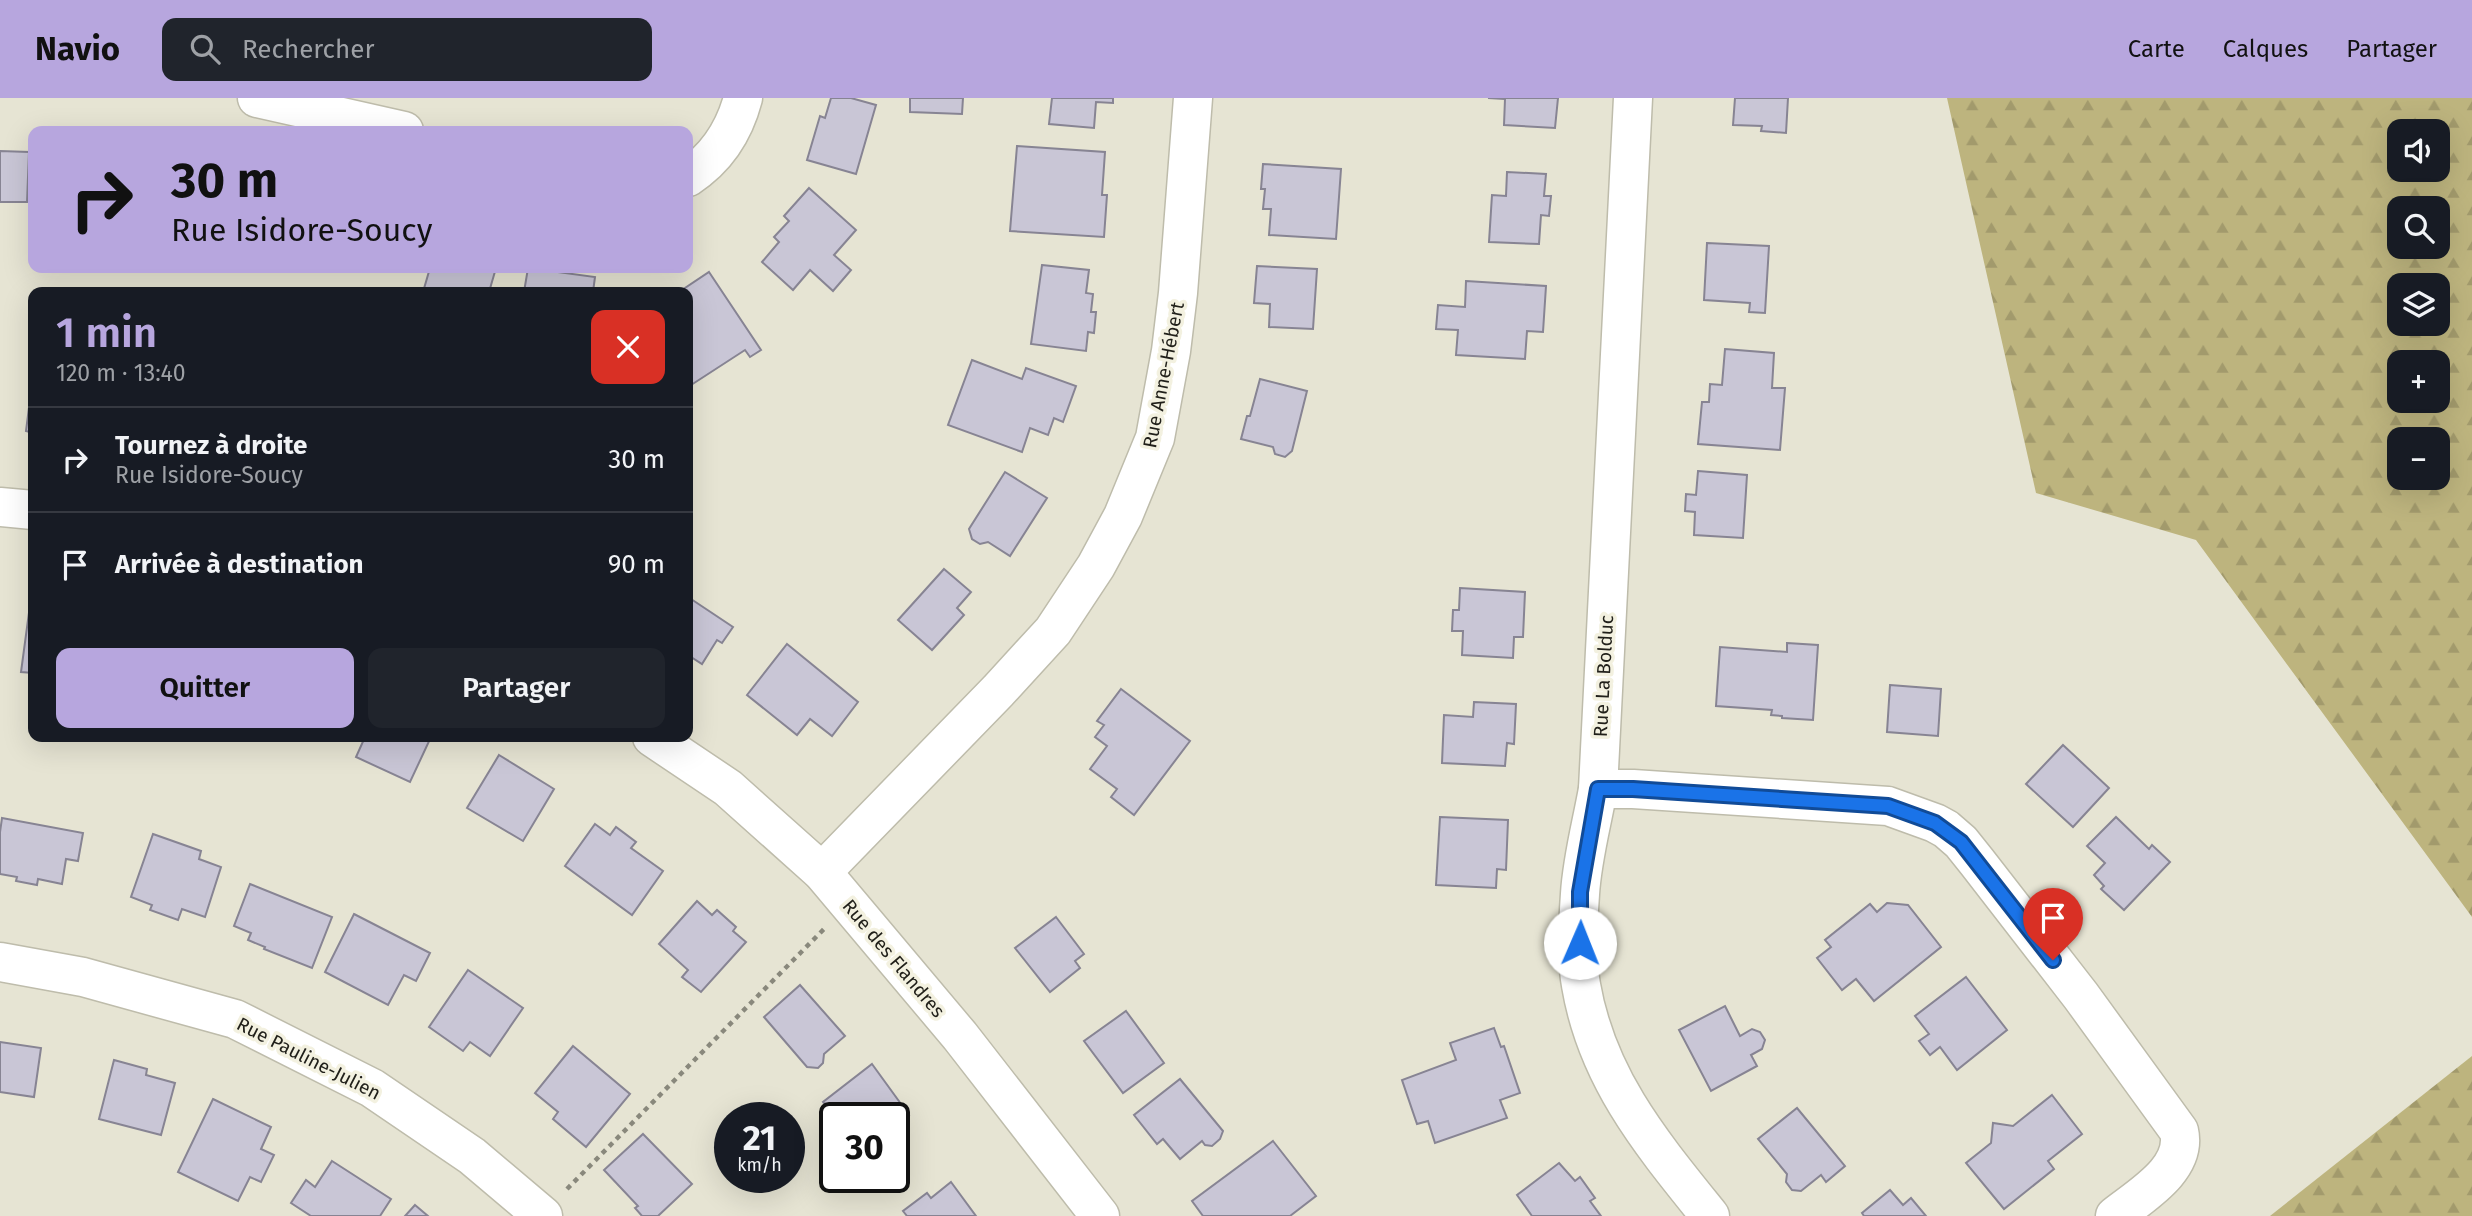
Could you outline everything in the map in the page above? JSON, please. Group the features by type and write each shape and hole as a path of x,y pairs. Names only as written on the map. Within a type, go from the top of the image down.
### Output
{"street":[{"path":"257,98 382,126"},
{"path":"693,173 724,144 737,119 743,98"},
{"name":"Rue Anne-Hébert","path":"822,872 990,700 1053,631 1097,566 1123,516 1155,438 1168,364 1178,293 1194,98"},
{"name":"Rue La Bolduc","path":"1633,98 1598,789 1580,892 1580,983 1599,1053 1637,1122 1710,1216"},
{"path":"0,507 28,510"},
{"name":"Rue des Flandres","path":"659,742 728,788 822,872 960,1036 1100,1216"},
{"path":"1598,789 1888,806 1946,829 1967,850 2049,955 2179,1131 2179,1150 2161,1180 2115,1216"},
{"name":"Rue Pauline-Julien","path":"0,962 83,977 235,1019 372,1088 472,1156 543,1216"}],"path":[{"path":"543,1216 848,902"}],"green space":[{"path":"1947,98 2472,98 2472,917 2196,540 2036,493"},
{"path":"2472,1056 2472,1216 2270,1216"}],"building":[{"path":"831,98 851,98 876,105 856,174 807,160 820,116 825,118"},
{"path":"910,98 963,98 962,114 910,112"},
{"path":"1052,98 1113,98 1113,103 1096,102 1094,128 1049,124"},
{"path":"1488,98 1558,98 1555,128 1504,125 1505,99"},
{"path":"1735,98 1788,98 1786,133 1761,131 1762,126 1733,125"},
{"path":"1017,146 1105,152 1102,195 1107,195 1104,237 1010,231"},
{"path":"0,151 28,152 27,202 0,202"},
{"path":"1263,164 1341,169 1336,239 1269,235 1271,209 1263,209"},
{"path":"1507,172 1546,174 1544,196 1551,196 1549,216 1541,215 1539,244 1489,242 1492,195 1506,196"},
{"path":"809,188 856,230 834,255 851,270 833,291 810,270 793,290 762,262 779,242 774,237 789,221 784,216"},
{"path":"1707,243 1769,246 1765,313 1749,312 1750,303 1704,300"},
{"path":"1042,265 1089,270 1086,293 1093,294 1091,312 1096,312 1094,333 1088,332 1086,351 1031,344"},
{"path":"1257,266 1317,269 1313,329 1269,327 1270,304 1254,303"},
{"path":"709,272 761,350 750,357 745,350 693,384 693,287 686,287"},
{"path":"429,273 495,273 490,287 424,287"},
{"path":"527,273 565,273 595,277 594,287 525,287"},
{"path":"1466,281 1546,286 1543,332 1527,331 1525,359 1456,355 1458,330 1436,329 1438,305 1465,307"},
{"path":"1725,349 1774,353 1772,388 1785,388 1780,450 1698,444 1702,402 1709,402 1710,384 1722,385"},
{"path":"972,360 1022,379 1026,368 1076,386 1063,422 1054,418 1048,435 1030,428 1022,452 948,425"},
{"path":"1260,379 1307,391 1292,451 1285,457 1275,454 1273,447 1241,439"},
{"path":"1698,471 1747,475 1743,538 1694,535 1695,512 1685,511 1686,494 1696,495"},
{"path":"1005,472 1047,498 1010,556 988,542 980,544 972,539 969,529"},
{"path":"944,569 971,592 957,608 964,615 932,650 898,620"},
{"path":"1460,588 1525,592 1523,637 1514,637 1513,658 1462,655 1463,631 1452,631 1453,610 1459,610"},
{"path":"693,600 733,627 722,643 717,640 702,664 693,658"},
{"path":"28,620 28,673 21,672"},
{"path":"1787,643 1818,645 1813,720 1782,718 1771,715 1772,710 1716,706 1720,647 1787,652"},
{"path":"787,644 858,702 832,736 810,719 797,735 747,695"},
{"path":"1890,685 1941,689 1938,736 1887,732"},
{"path":"1121,689 1190,741 1134,815 1111,797 1117,789 1090,769 1107,746 1095,737 1104,725 1097,721"},
{"path":"1474,702 1516,704 1514,744 1507,743 1505,766 1442,763 1444,715 1473,717"},
{"path":"363,742 429,742 410,782 356,757"},
{"path":"2063,745 2109,788 2073,827 2026,784"},
{"path":"499,755 554,789 523,841 467,808"},
{"path":"1440,817 1508,820 1506,870 1497,869 1496,888 1436,885"},
{"path":"2116,817 2149,849 2152,845 2170,862 2124,910 2101,889 2104,886 2094,875 2105,863 2087,846"},
{"path":"2,818 83,833 78,861 66,859 62,884 38,879 37,885 16,881 17,877 0,874"},
{"path":"595,824 610,835 616,827 636,842 631,848 663,871 632,915 565,866"},
{"path":"153,834 201,851 199,859 221,867 205,917 182,909 178,920 150,910 152,905 131,897"},
{"path":"250,884 332,917 312,968 264,949 265,947 248,940 251,933 234,926"},
{"path":"697,901 712,915 717,910 736,927 733,931 746,942 701,992 682,977 688,970 659,944"},
{"path":"1887,903 1908,905 1941,947 1874,1001 1856,979 1842,990 1817,958 1831,947 1825,940 1870,904 1877,912"},
{"path":"354,914 430,953 416,981 404,975 388,1005 325,972"},
{"path":"1056,917 1084,954 1075,961 1080,968 1050,992 1015,948"},
{"path":"468,970 523,1008 490,1056 470,1042 463,1051 429,1027"},
{"path":"1966,977 2007,1030 1957,1070 1940,1047 1930,1055 1919,1041 1929,1034 1915,1016"},
{"path":"800,985 845,1036 824,1054 823,1063 818,1068 807,1067 764,1017"},
{"path":"1725,1006 1740,1036 1752,1029 1760,1032 1765,1040 1762,1049 1751,1055 1757,1066 1711,1091 1679,1030"},
{"path":"1126,1011 1164,1063 1123,1093 1084,1041"},
{"path":"1494,1028 1501,1047 1504,1046 1520,1093 1500,1100 1507,1118 1435,1143 1428,1121 1417,1124 1402,1080 1456,1060 1450,1043"},
{"path":"0,1042 41,1048 34,1097 0,1092"},
{"path":"573,1046 630,1094 586,1147 553,1119 558,1112 535,1093"},
{"path":"114,1060 147,1069 146,1075 175,1083 161,1135 99,1119"},
{"path":"872,1064 900,1102 823,1102"},
{"path":"1180,1079 1223,1131 1220,1139 1212,1146 1205,1145 1202,1141 1180,1159 1163,1139 1157,1144 1134,1115"},
{"path":"2052,1095 2082,1134 2048,1161 2054,1169 2004,1209 1966,1163 1991,1143 1993,1123 2013,1126"},
{"path":"213,1099 271,1127 261,1149 274,1155 261,1182 250,1177 238,1201 178,1172"},
{"path":"1797,1108 1845,1166 1826,1182 1821,1175 1801,1191 1792,1190 1786,1182 1787,1174 1758,1139"},
{"path":"643,1134 692,1184 658,1216 642,1216 635,1208 638,1206 604,1170"},
{"path":"1273,1141 1316,1196 1290,1216 1203,1216 1192,1201"},
{"path":"332,1161 391,1199 380,1216 311,1216 291,1203 306,1180 315,1187"},
{"path":"1559,1163 1575,1181 1580,1177 1595,1198 1590,1201 1601,1216 1532,1216 1517,1195"},
{"path":"951,1182 976,1216 907,1216 903,1211 927,1193 931,1198"},
{"path":"1890,1190 1903,1205 1911,1198 1926,1216 1864,1216 1862,1213"},
{"path":"415,1205 428,1216 405,1216"}],"route":[{"path":"1580,943 1580,892 1598,789 1633,789 1888,806 1935,823 1961,842 2053,960"}]}
